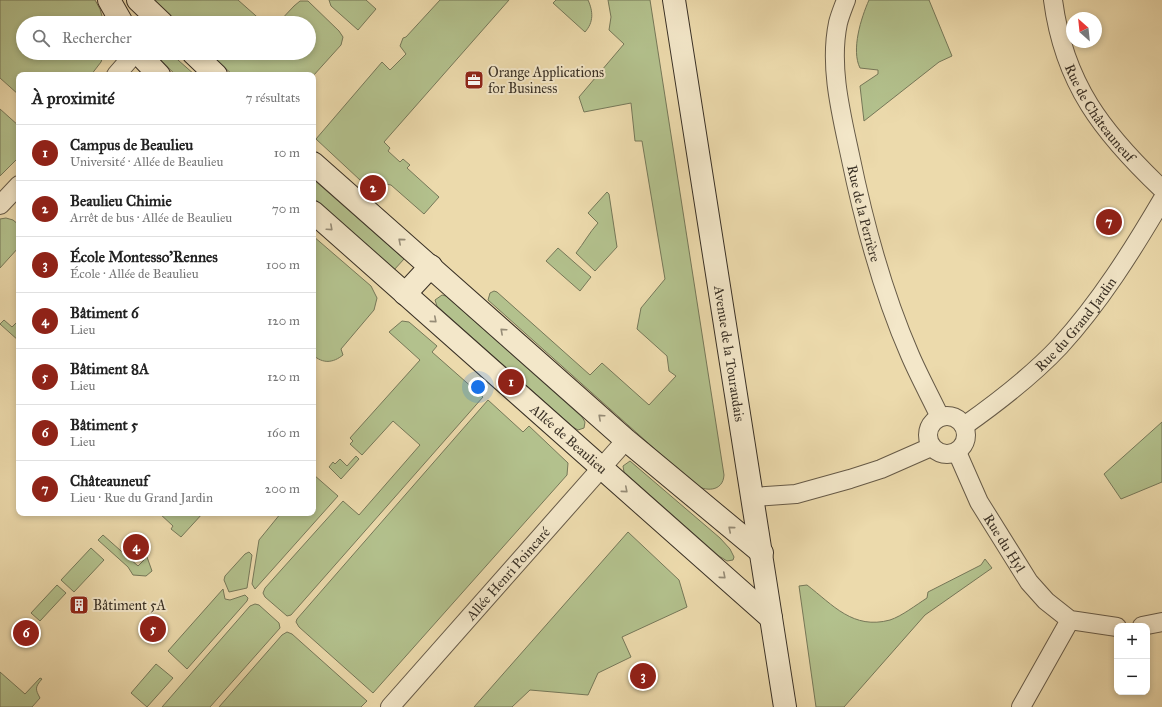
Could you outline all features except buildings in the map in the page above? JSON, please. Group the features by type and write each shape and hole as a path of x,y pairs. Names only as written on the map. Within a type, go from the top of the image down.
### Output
{"street":[{"path":"110,0 118,16"},
{"path":"138,0 155,16"},
{"name":"Avenue de la Touraudais","path":"674,0 785,707"},
{"name":"Rue de la Perrière","path":"846,0 838,23 835,57 842,116 855,181 889,303 910,355 940,417"},
{"name":"Rue de Châteauneuf","path":"1053,0 1066,58 1077,86 1110,136 1162,189"},
{"path":"119,72 129,60"},
{"path":"145,60 156,72"},
{"path":"200,60 213,72"},
{"path":"316,166 626,440 762,553"},
{"path":"0,205 16,187"},
{"name":"Rue du Grand Jardin","path":"964,426 1025,380 1060,346 1090,310 1125,263 1162,200"},
{"name":"Allée de Beaulieu","path":"316,215 601,469 771,618"},
{"path":"405,294 431,266"},
{"path":"940,417 954,417 964,426 966,436 964,445 957,452 943,455 931,447 928,442 928,431 930,424 940,417"},
{"name":"Allée Henri Poincaré","path":"390,707 626,440"},
{"path":"753,497 796,494 850,479 881,469 931,447"},
{"name":"Rue du Hyl","path":"957,452 979,502 1029,582 1046,601 1070,620 1114,627"},
{"path":"1021,707 1070,620"},
{"path":"1150,624 1162,622"}],"green space":[{"path":"0,0 95,0 102,16 16,16 16,60 102,60 93,72 16,72 16,92 0,78"},
{"path":"147,0 238,0 256,16 166,16"},
{"path":"329,0 366,0 376,9 358,30 331,6"},
{"path":"440,0 509,0 384,142 390,148 388,151 400,162 403,159 410,165 407,168 439,197 424,214 391,185 360,180 316,139 382,62 390,70 406,54 400,46 403,38 406,37"},
{"path":"556,0 588,0 592,16 590,24 585,32 553,3"},
{"path":"608,0 650,0 724,475 723,481 720,485 713,489 698,487 694,484 488,300 490,293 494,291 497,292 590,375 602,363 649,405 676,376 669,371 667,356 637,329 641,308 665,279 642,141 635,141 631,103 584,112 579,97 624,44 609,30 611,17"},
{"path":"869,0 929,0 952,56 939,62 864,121 860,86 878,74 878,70 860,68 857,61 856,52 858,34"},
{"path":"300,1 308,1 339,31 343,37 341,45 316,73 230,72 216,60 316,60 316,16 285,16"},
{"path":"178,60 192,72 173,72 161,61"},
{"path":"0,109 16,123 16,160 0,176"},
{"path":"316,182 404,259 394,270 316,201"},
{"path":"607,192 609,194 617,247 595,271 576,253 598,223 588,213"},
{"path":"6,218 16,222 16,250 0,268 0,219"},
{"path":"316,239 371,286 377,298 374,310 341,349 343,355 332,361 324,361 317,358"},
{"path":"558,248 591,277 580,291 546,261"},
{"path":"442,295 446,296 582,417 585,422 584,428 578,430 573,427 437,306 435,300"},
{"path":"4,320 12,327 16,323 16,338 0,324"},
{"path":"402,321 409,322 437,346 432,352 483,397 291,615 287,616 265,597 263,593 265,588 343,501 359,515 420,445 393,421 362,455 350,444 353,441 350,438 420,360 389,332"},
{"path":"488,400 523,432 529,426 568,463 567,475 373,693 299,627 296,622 297,619"},
{"path":"1162,422 1162,482 1121,499 1104,474"},
{"path":"356,456 359,459 341,479 329,467 333,462 335,464 340,459 347,466"},
{"path":"630,461 720,538 730,549 734,557 733,560 727,561 719,556 624,472 623,466"},
{"path":"316,477 338,496 255,589 252,584 259,540 279,516 316,516"},
{"path":"162,516 200,516 181,537 171,529 173,526"},
{"path":"628,532 679,580 687,607 622,637 631,657 598,673 588,695 530,690 512,707 474,707"},
{"path":"103,535 138,566 147,557 152,571 146,576 133,575 128,567 98,540"},
{"path":"91,548 104,560 74,592 61,580"},
{"path":"249,552 252,555 247,588 229,592 224,580 225,576 245,554"},
{"path":"985,559 992,568 925,615 844,707 816,707 799,586 807,585 835,608 854,619 865,622 877,622 890,620 904,613 927,598 928,592 981,565"},
{"path":"57,585 66,593 40,621 31,613"},
{"path":"223,589 225,599 230,600 245,595 248,598 247,601 187,669 168,651"},
{"path":"255,604 259,605 279,623 280,628 210,707 162,707 250,606"},
{"path":"287,632 292,634 367,701 361,707 219,707 282,635"},
{"path":"156,664 173,678 147,707 131,693"},
{"path":"0,672 25,694 40,678 42,679 36,688 40,698 32,707 0,707"}],"place":[{"name":"Orange Applications for Business","path":"474,80"},
{"name":"Beaulieu Chimie","path":"373,188"},
{"name":"Châteauneuf","path":"1109,222"},
{"name":"Campus de Beaulieu","path":"511,382"},
{"name":"Bâtiment 6","path":"136,547"},
{"name":"Bâtiment 5A","path":"79,605"},
{"name":"Bâtiment 8A","path":"153,629"},
{"name":"Bâtiment 5","path":"26,633"},
{"name":"École Montesso'Rennes","path":"643,676"}]}
